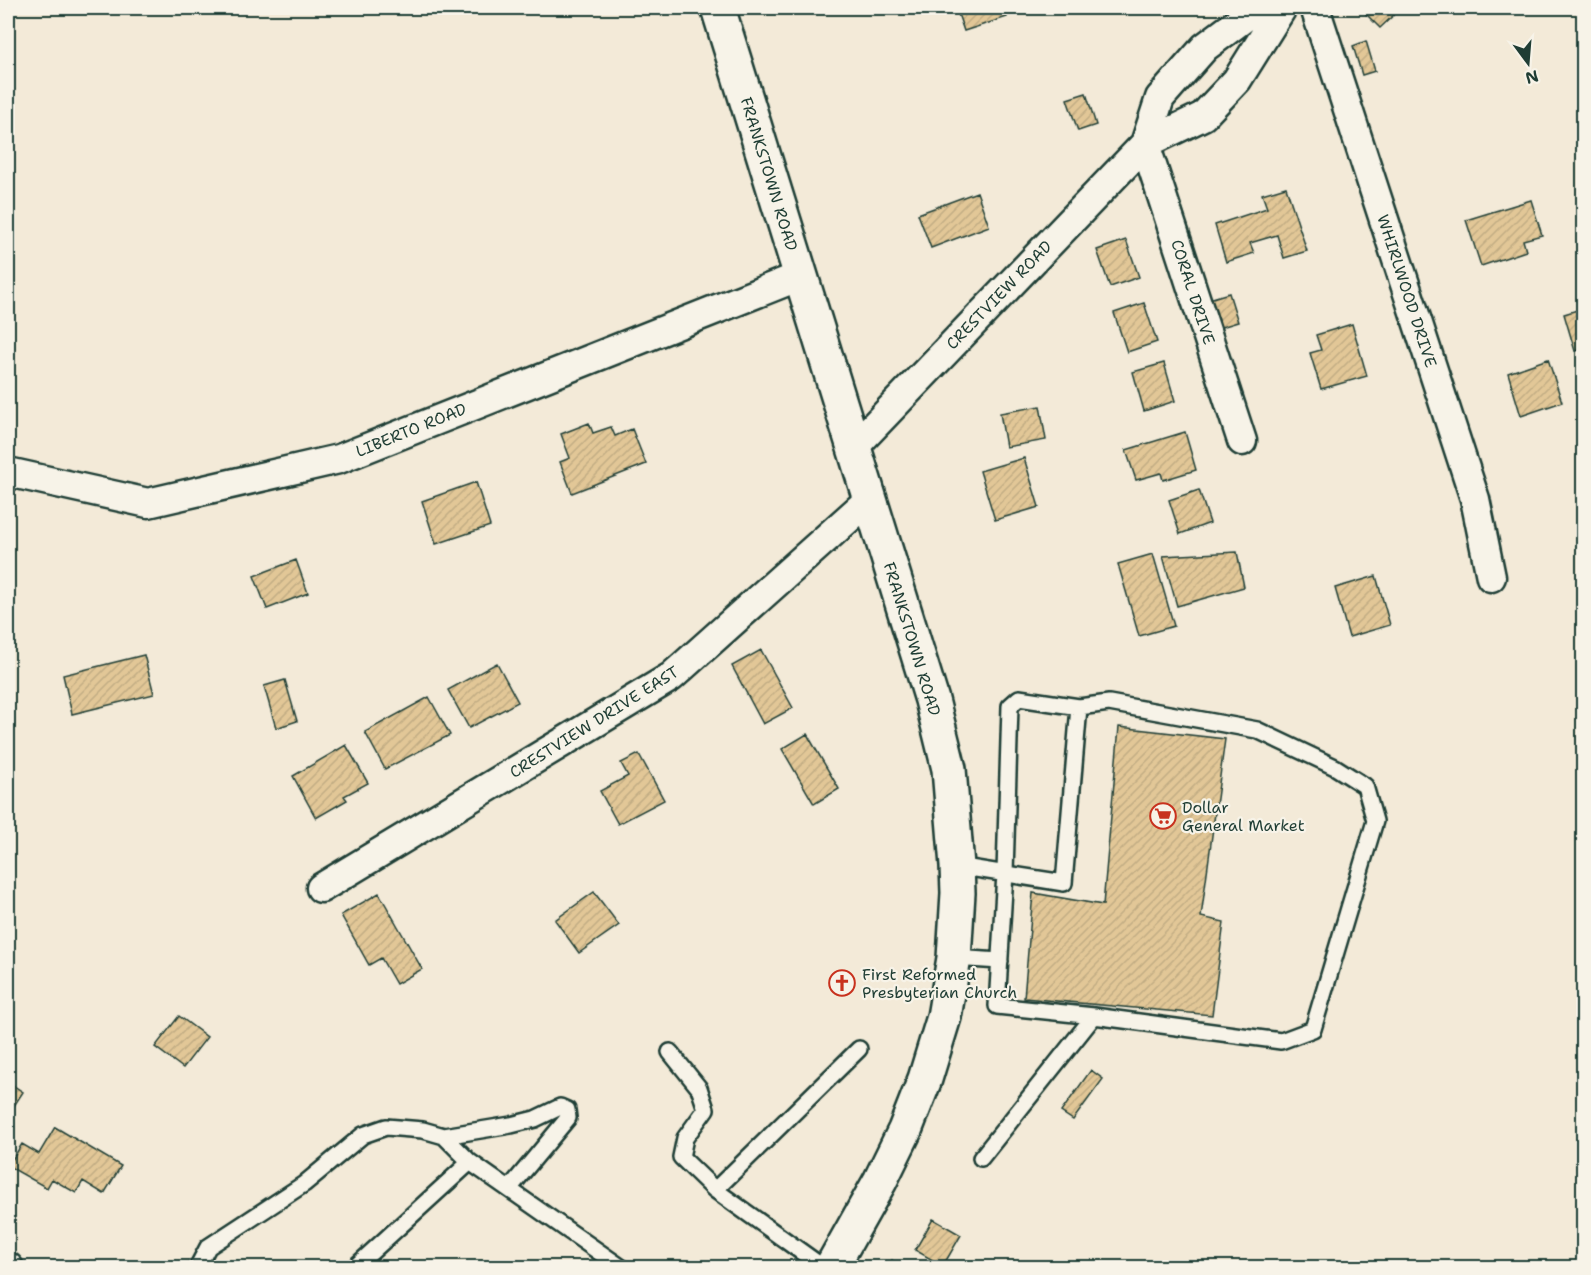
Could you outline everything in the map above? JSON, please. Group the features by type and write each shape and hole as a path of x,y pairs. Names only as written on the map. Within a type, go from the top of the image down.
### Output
{"main road":[{"name":"FRANKSTOWN ROAD","path":"718,8 932,700 949,769 958,893 954,958 944,1017 925,1079 909,1120 880,1181 831,1268"}],"street":[{"name":"CRESTVIEW ROAD","path":"1144,144 1161,98 1205,47 1257,8"},
{"name":"CRESTVIEW ROAD","path":"854,447 1144,144 1203,116 1237,80 1282,8"},
{"name":"WHIRLWOOD DRIVE","path":"1315,8 1475,499 1491,577"},
{"name":"CORAL DRIVE","path":"1144,144 1242,441"},
{"name":"LIBERTO ROAD","path":"8,472 148,503 339,459 800,276"},
{"name":"CRESTVIEW DRIVE EAST","path":"321,888 671,677 870,499"}],"lane":[{"path":"1019,698 1079,707 1109,703 1257,730 1335,767 1365,786 1376,821 1313,1029 1281,1041 1094,1016 997,1006 1005,873 1010,706 1019,698"},
{"path":"957,866 1064,883 1079,707"},
{"path":"954,958 1000,962"},
{"path":"981,1158 1094,1016"},
{"path":"715,1190 859,1049"},
{"path":"670,1052 699,1088 706,1109 685,1138 681,1157 715,1190 824,1268"},
{"path":"197,1268 208,1247 304,1184 363,1134 386,1127 423,1130 444,1136 535,1119 560,1107 567,1110 568,1118 509,1189"},
{"path":"444,1136 470,1162 622,1268"},
{"path":"354,1268 470,1162"}],"building":[{"path":"956,8 1004,8 1007,17 964,31"},
{"path":"1360,8 1401,8 1380,28"},
{"path":"1366,41 1375,71 1362,75 1353,46"},
{"path":"1086,93 1096,125 1078,131 1067,99"},
{"path":"1286,187 1307,251 1284,258 1277,235 1250,243 1254,253 1226,262 1215,225 1267,208 1262,194"},
{"path":"977,192 989,226 931,248 918,214"},
{"path":"1531,200 1542,235 1523,240 1526,251 1481,266 1466,220"},
{"path":"1126,240 1139,277 1110,287 1097,250"},
{"path":"1229,293 1238,322 1218,328 1209,299"},
{"path":"1144,303 1157,342 1127,352 1114,313"},
{"path":"1584,308 1584,349 1575,351 1564,314"},
{"path":"1352,324 1367,376 1321,389 1310,353 1321,350 1316,335"},
{"path":"1548,359 1562,402 1521,416 1508,373"},
{"path":"1164,363 1175,401 1144,411 1133,372"},
{"path":"1040,406 1046,440 1006,447 1000,413"},
{"path":"589,423 593,433 611,427 615,436 632,429 646,464 572,493 560,462 570,458 561,434"},
{"path":"1185,432 1196,470 1163,480 1161,473 1136,480 1126,450"},
{"path":"1024,458 1039,507 995,520 980,471"},
{"path":"476,482 490,526 436,544 422,501"},
{"path":"1199,490 1210,523 1180,534 1169,500"},
{"path":"1237,552 1244,587 1177,606 1163,556"},
{"path":"1153,554 1174,626 1139,636 1118,564"},
{"path":"296,560 308,593 267,609 254,576"},
{"path":"1376,576 1390,625 1349,637 1335,588"},
{"path":"761,650 793,708 763,724 732,666"},
{"path":"144,655 154,694 72,714 63,675"},
{"path":"497,663 518,702 469,728 448,690"},
{"path":"285,680 297,721 276,728 264,686"},
{"path":"429,697 450,735 385,769 365,732"},
{"name":"Dollar General Market","path":"1119,727 1225,739 1201,917 1224,922 1212,1015 1024,998 1033,893 1103,905"},
{"path":"807,734 839,789 814,804 782,749"},
{"path":"346,745 368,783 344,796 347,800 316,818 293,776"},
{"path":"639,754 664,800 618,824 600,791 628,776 621,763"},
{"path":"594,892 619,925 579,953 555,920"},
{"path":"379,893 422,969 396,984 381,958 369,965 341,915"},
{"path":"179,1016 207,1037 183,1068 155,1047"},
{"path":"1091,1070 1103,1079 1073,1120 1061,1112"},
{"path":"8,1082 23,1092 8,1115"},
{"path":"55,1127 121,1166 104,1194 83,1181 76,1193 52,1179 47,1188 8,1166 22,1144 39,1154"},
{"path":"933,1219 961,1235 943,1266 915,1250"},
{"path":"892,1260 904,1268 888,1268"}],"place":[{"name":"Dollar General Market","path":"1163,816"},
{"name":"First Reformed Presbyterian Church","path":"842,983"}]}
